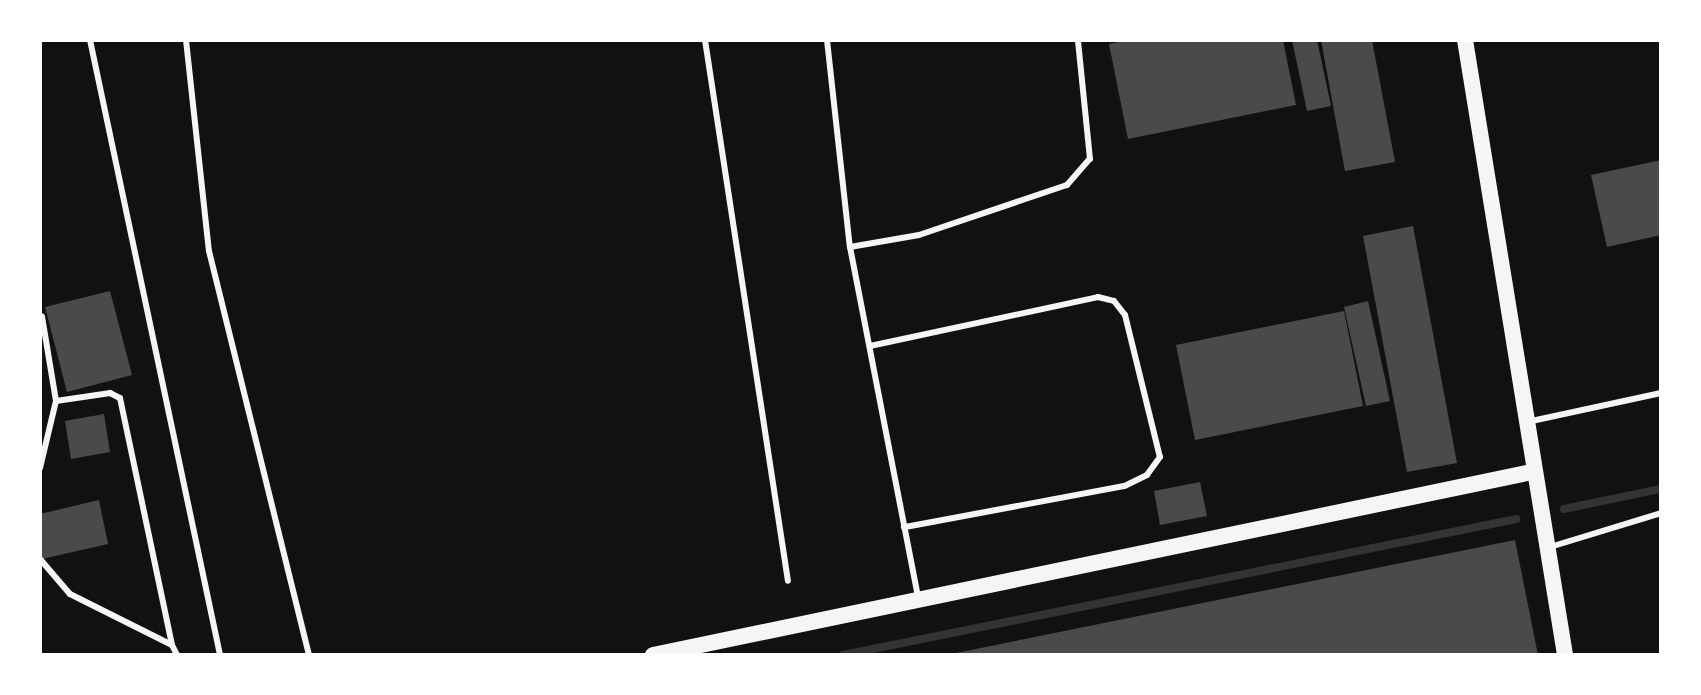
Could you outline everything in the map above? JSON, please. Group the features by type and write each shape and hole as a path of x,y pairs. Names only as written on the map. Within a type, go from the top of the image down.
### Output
{"main road":[{"path":"1465,40 1524,423 1565,655"},
{"path":"653,655 1532,472"}],"lane":[{"path":"90,40 220,655"},
{"path":"186,40 209,251 309,655"},
{"path":"705,40 788,581"},
{"path":"827,40 850,247 918,598"},
{"path":"850,247 919,235 1067,185 1090,159 1078,40"},
{"path":"870,346 1098,297 1114,301 1125,315 1160,457 1147,475 1124,486 904,527"},
{"path":"40,468 56,401 42,316"},
{"path":"56,401 110,393 120,398 172,645 177,655"},
{"path":"1524,423 1661,393"},
{"path":"1546,548 1661,513"},
{"path":"40,559 70,594 172,645"}],"building":[{"path":"1128,40 1283,40 1296,105 1128,139 1109,44"},
{"path":"1292,40 1317,40 1331,106 1307,111"},
{"path":"1321,40 1372,40 1395,162 1345,171"},
{"path":"1661,160 1661,235 1607,247 1591,175"},
{"path":"1413,226 1457,463 1407,472 1363,236"},
{"path":"110,291 132,375 67,392 45,307"},
{"path":"1368,301 1390,401 1366,406 1344,307"},
{"path":"1344,311 1363,406 1195,440 1176,345"},
{"path":"104,414 110,452 71,459 65,421"},
{"path":"1200,482 1207,516 1160,525 1154,491"},
{"path":"99,500 108,544 42,559 40,514"},
{"path":"1515,540 1538,655 951,654"}],"waterway":[{"path":"1564,509 1661,489"},
{"path":"843,655 1516,519"}]}
